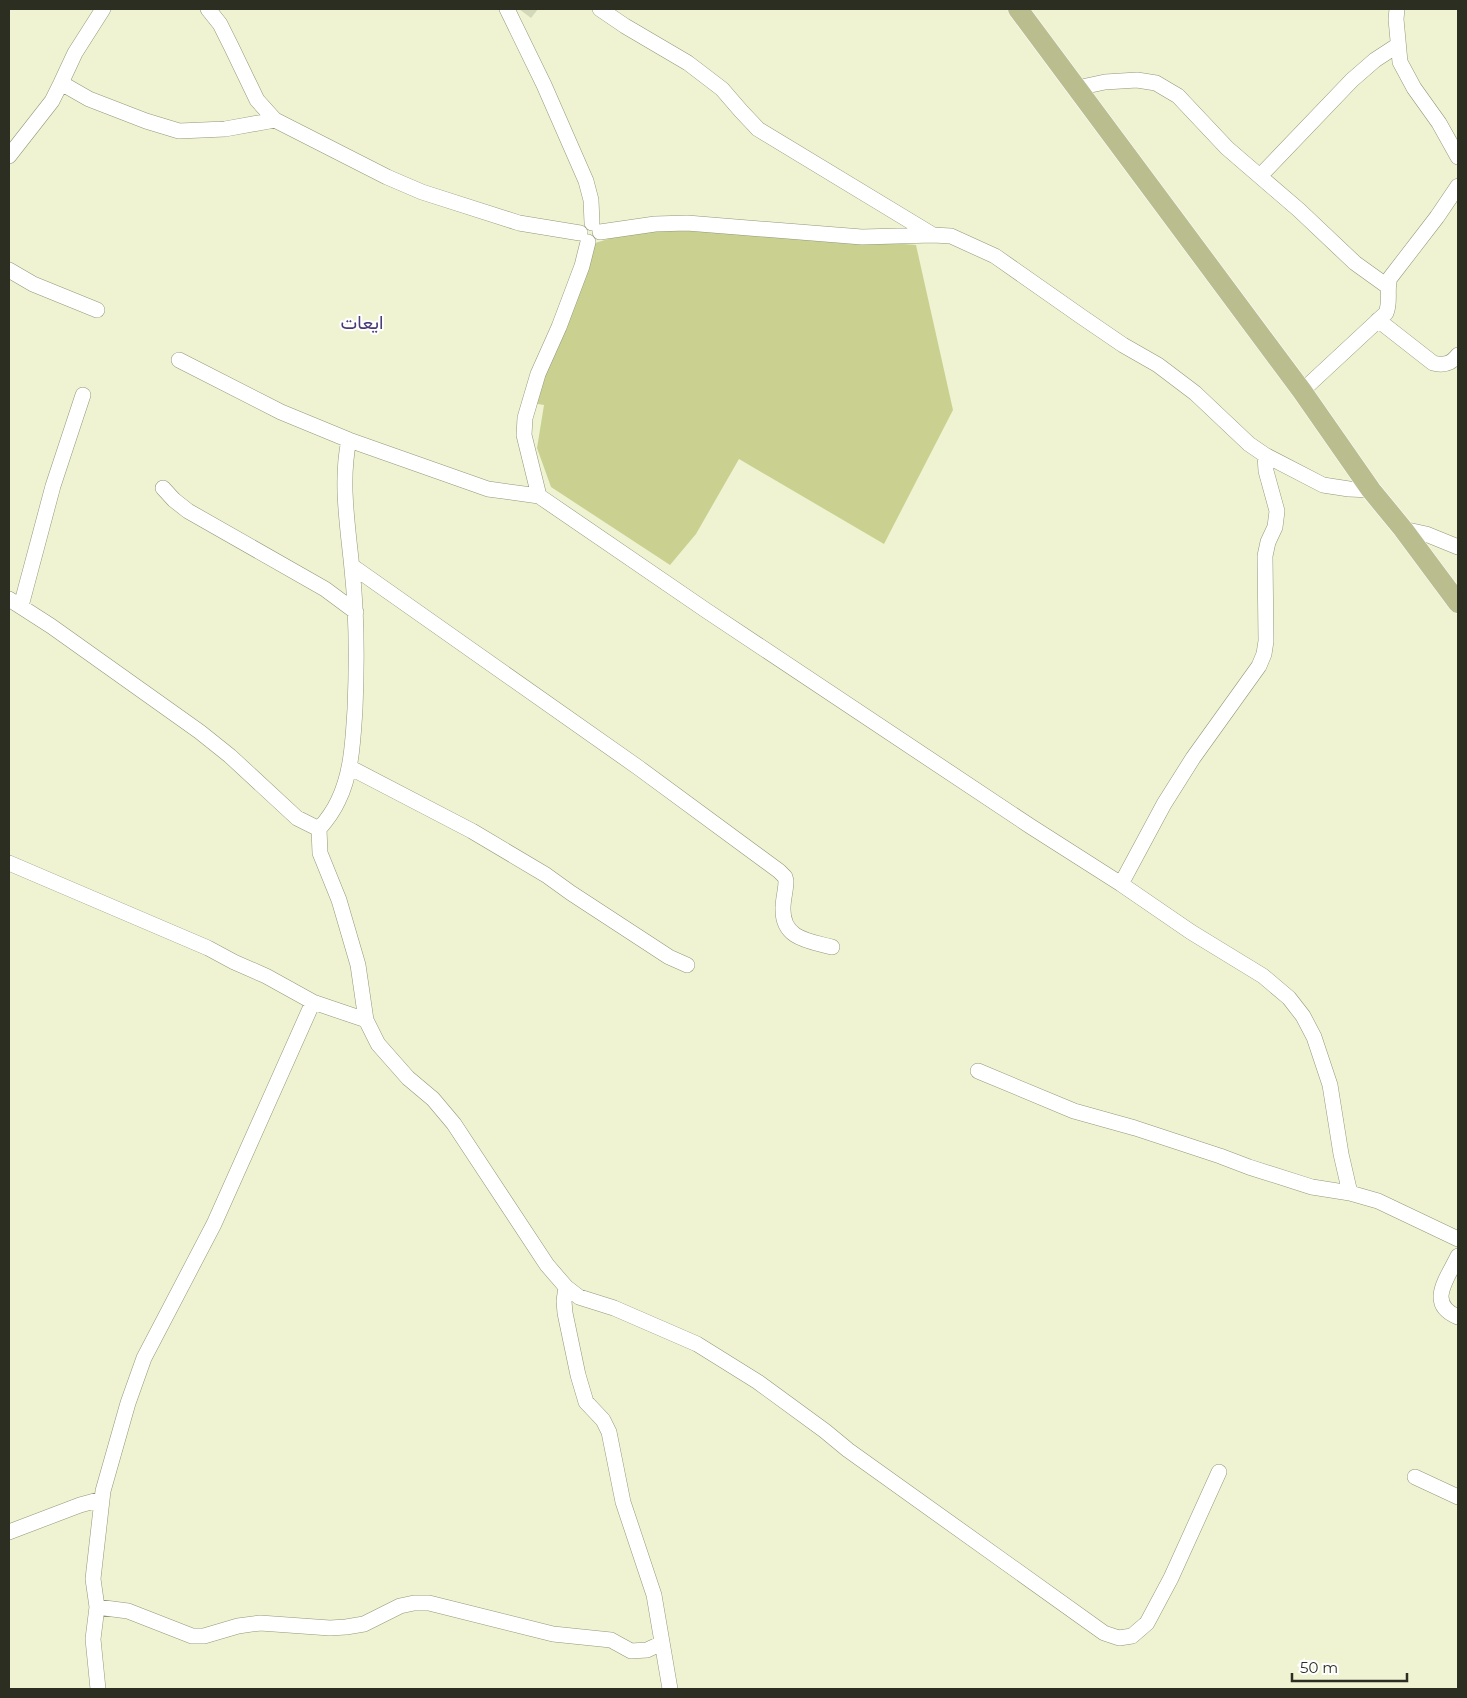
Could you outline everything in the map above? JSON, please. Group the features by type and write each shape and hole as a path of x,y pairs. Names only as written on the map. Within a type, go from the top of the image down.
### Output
{"main road":[{"path":"1018,9 1302,391 1371,490 1403,529 1458,603"}],"street":[{"path":"9,156 52,101 75,53 103,9"},
{"path":"208,9 224,31 257,100 275,120 387,177 422,192 519,223 590,233 655,224 687,223 862,237 951,236 995,256 1082,317 1158,365 1195,393 1249,444 1266,455 1323,485 1371,490"},
{"path":"507,9 544,85 586,181 591,200 590,233 582,266 559,327 538,374 524,418 524,435 539,496"},
{"path":"600,9 688,63 722,88 758,129 933,235"},
{"path":"1398,9 1396,19 1400,62 1414,88 1439,123 1458,158"},
{"path":"1260,176 1352,80 1375,60 1398,45"},
{"path":"1077,88 1105,82 1136,80 1156,83 1178,96 1227,148 1299,210 1355,263 1387,286"},
{"path":"61,83 89,99 146,121 179,131 225,129 275,120"},
{"path":"1302,391 1333,364 1386,312 1388,308 1387,286 1390,278 1398,265 1422,238 1458,186"},
{"path":"9,270 33,284 97,310"},
{"path":"1378,320 1433,363 1442,365 1453,362 1458,355"},
{"path":"180,360 280,412 349,440 488,489 539,496 707,612 1030,826 1263,976 1289,998 1303,1016 1314,1037 1330,1085 1341,1154 1350,1193"},
{"path":"83,395 15,603 200,732 230,756 298,818 319,829"},
{"path":"349,440 345,461 345,487 356,612 354,732 349,767 338,801 328,820 319,829 320,853 341,907 358,965 366,1020 378,1044 408,1078 432,1099 454,1124 547,1265 566,1287 579,1297 614,1308 697,1344 738,1370 787,1403 848,1450 1104,1632 1119,1638 1132,1636 1147,1623 1171,1578 1219,1472"},
{"path":"1121,884 1192,758 1259,666 1264,654 1266,641 1265,556 1268,542 1275,527 1277,511 1266,471 1266,455"},
{"path":"163,488 188,511 325,589 356,612"},
{"path":"1403,529 1426,534 1458,547"},
{"path":"352,566 630,762 778,870 786,881 783,907 784,921 789,929 798,938 832,947"},
{"path":"349,767 472,831 546,875 669,957 687,965"},
{"path":"9,863 208,948 266,976 313,1002 366,1020"},
{"path":"98,1689 93,1639 97,1607 93,1579 102,1499 128,1403 144,1358 214,1224 313,1002"},
{"path":"978,1071 1074,1111 1135,1128 1220,1156 1249,1168 1312,1187 1350,1193 1378,1201 1458,1239"},
{"path":"1458,1256 1444,1285 1441,1303 1443,1308 1458,1317"},
{"path":"566,1287 565,1313 580,1384 586,1402 603,1420 609,1432 623,1502 654,1595 670,1689"},
{"path":"1415,1477 1458,1497"},
{"path":"9,1532 80,1505 102,1499"},
{"path":"97,1607 128,1611 192,1636 204,1636 238,1626 260,1623 330,1628 346,1627 364,1624 400,1606 414,1602 429,1603 553,1634 611,1640 631,1651 647,1650 662,1643"}],"green space":[{"path":"651,226 789,234 916,245 953,410 884,544 739,459 696,534 670,565 551,487 537,448 544,405 532,403 595,243"}],"building":[{"path":"519,9 538,9 531,18"}],"district":[{"name":"ايعات","path":"362,322"}]}
